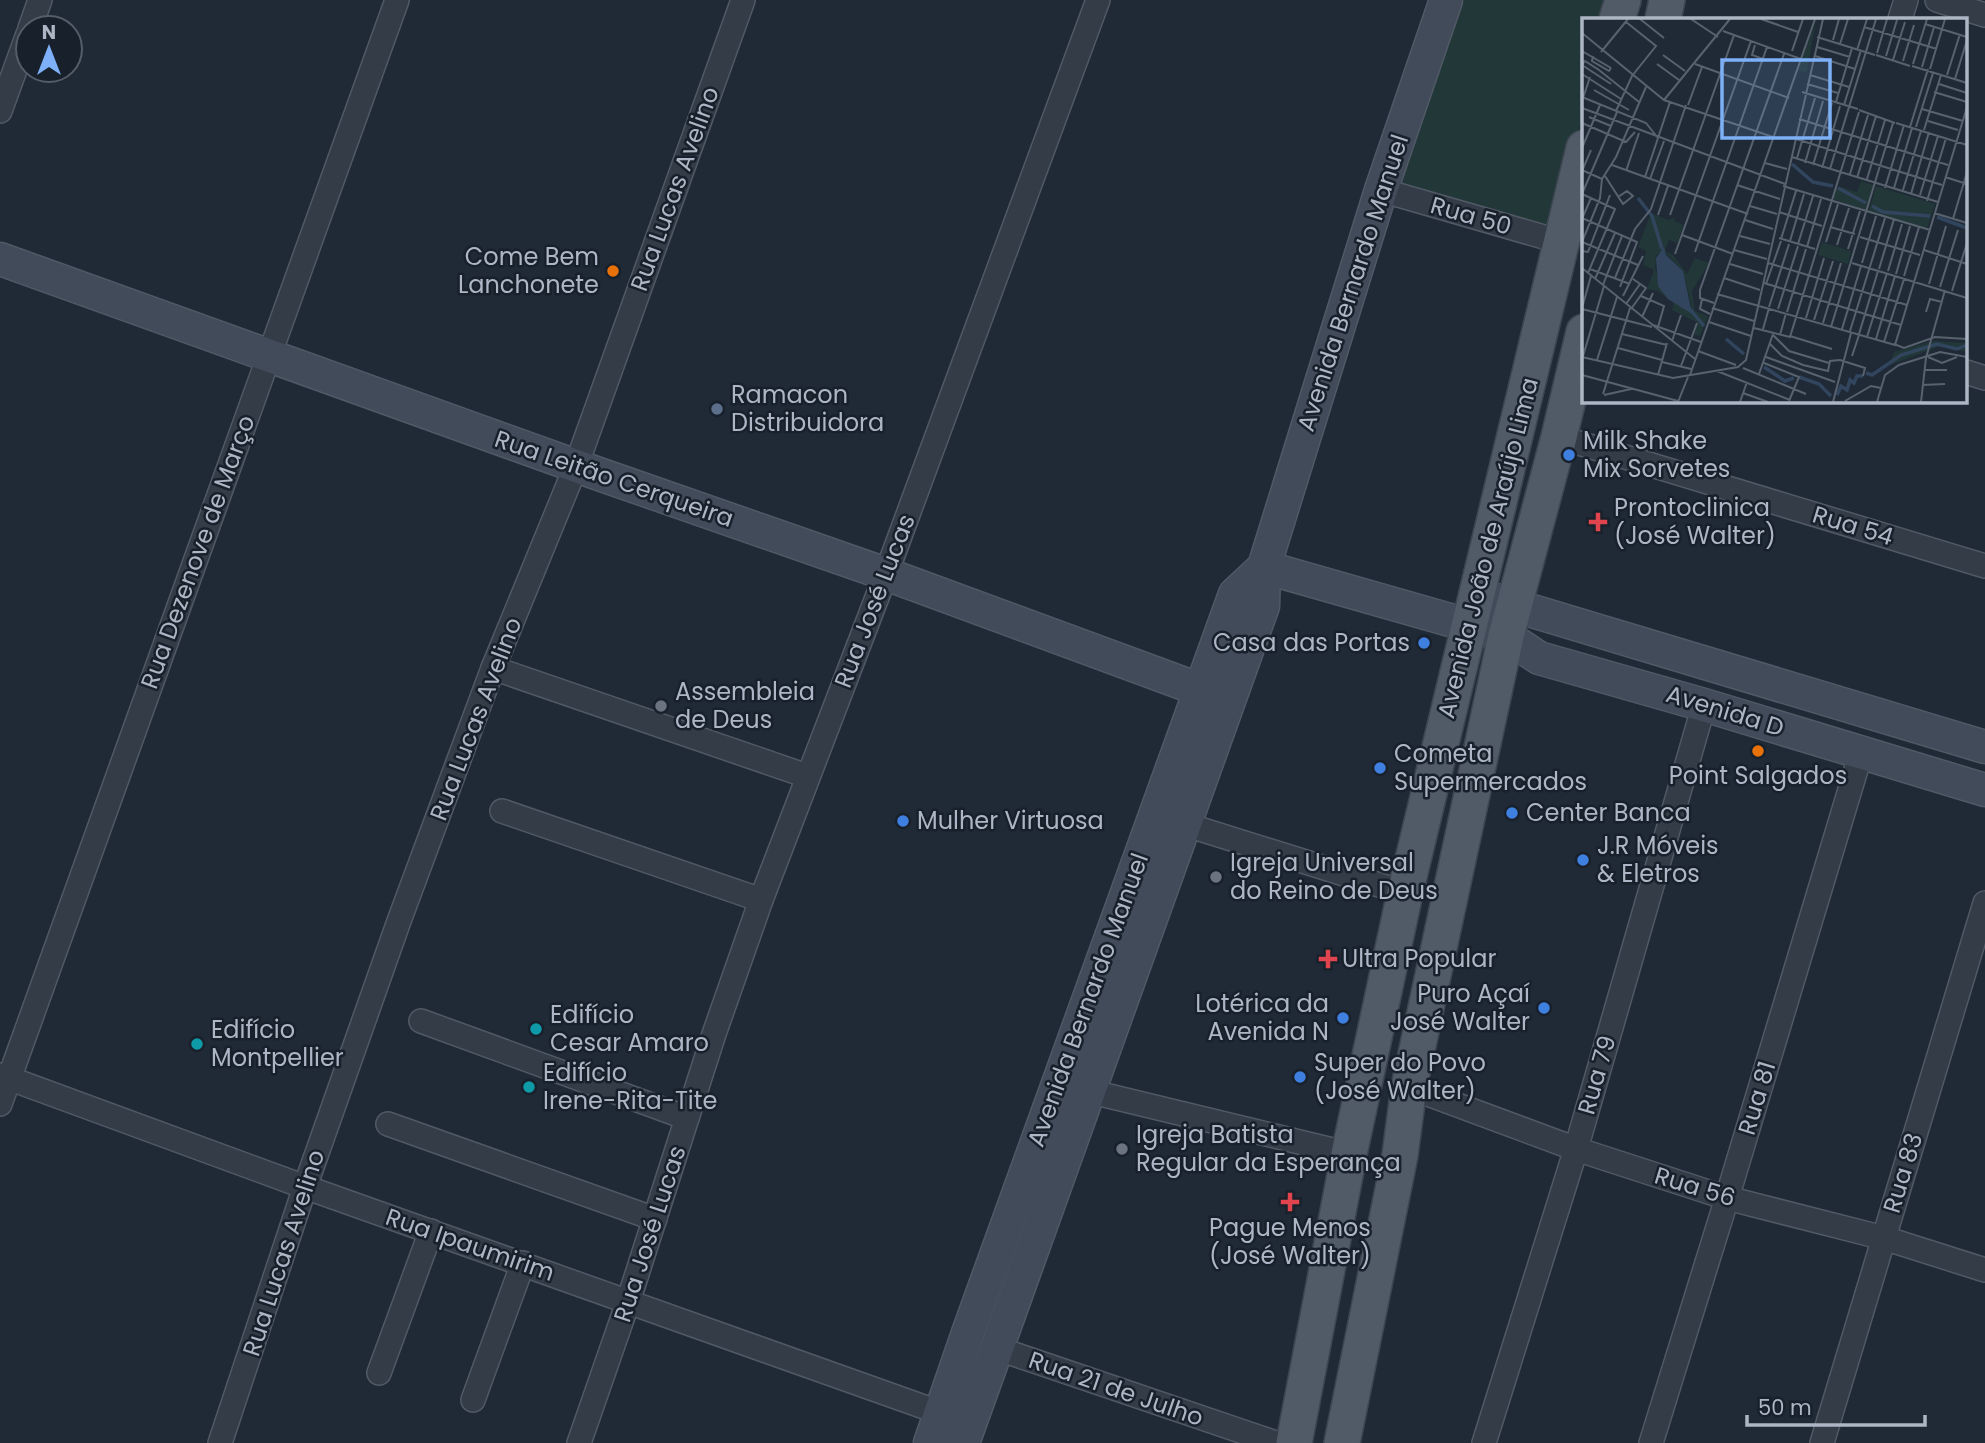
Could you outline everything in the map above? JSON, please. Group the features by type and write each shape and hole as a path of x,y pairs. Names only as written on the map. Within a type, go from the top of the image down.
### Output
{"main road":[{"path":"1618,18 1623,0"},
{"path":"1662,18 1667,0"},
{"name":"Avenida João de Araújo Lima","path":"1294,1443 1349,1154 1405,893 1582,156"},
{"name":"Avenida João de Araújo Lima","path":"1342,1443 1399,1155 1409,1087 1510,620 1582,340"}],"street":[{"name":"Rua Dezenove de Março","path":"0,1104 5,1077 397,0"},
{"name":"Rua Lucas Avelino","path":"220,1443 305,1186 399,921 494,668 576,467 743,0"},
{"name":"Rua José Lucas","path":"579,1443 761,900 886,574 1098,0"},
{"name":"Avenida Bernardo Manuel","path":"930,1443 969,1330 1169,819 1228,700 1263,606 1264,568 1381,190 1446,0"},
{"path":"1900,18 1906,0"},
{"path":"1937,0 1985,15"},
{"path":"0,111 14,72"},
{"name":"Rua 50","path":"1381,190 1561,242"},
{"name":"Rua Leitão Cerqueira","path":"0,259 576,467 886,574 1228,700"},
{"path":"1968,373 1985,378"},
{"name":"Rua 54","path":"1559,437 1985,566"},
{"name":"Avenida Bernardo Manuel","path":"963,1443 1088,1091 1169,819 1199,689 1234,594 1264,568"},
{"path":"1264,568 1472,610"},
{"name":"Avenida D","path":"1472,610 1985,747"},
{"name":"Avenida D","path":"1510,620 1539,658 1985,790"},
{"path":"494,668 807,776"},
{"name":"Rua 79","path":"1484,1443 1576,1149 1704,705"},
{"name":"Rua 81","path":"1651,1443 1861,753"},
{"path":"502,811 761,900"},
{"path":"1169,819 1405,893"},
{"name":"Rua 83","path":"1822,1443 1985,903"},
{"path":"421,1021 687,1118"},
{"name":"Rua Ipaumirim","path":"5,1077 941,1413"},
{"name":"Rua 56","path":"1409,1087 1576,1149 1727,1198 1884,1238 1985,1270"},
{"path":"1088,1091 1349,1154"},
{"path":"388,1124 655,1219"},
{"path":"379,1373 431,1231"},
{"path":"473,1400 523,1263"},
{"name":"Rua 21 de Julho","path":"996,1348 1276,1443"}],"green space":[{"path":"1464,0 1612,0 1607,18 1582,18 1582,116 1554,226 1540,234 1399,184"}],"place":[{"name":"Come Bem Lanchonete","path":"613,271"},
{"name":"Ramacon Distribuidora","path":"717,409"},
{"name":"Milk Shake Mix Sorvetes","path":"1569,455"},
{"name":"Prontoclinica (José Walter)","path":"1598,522"},
{"name":"Casa das Portas","path":"1424,643"},
{"name":"Assembleia de Deus","path":"661,706"},
{"name":"Point Salgados","path":"1758,751"},
{"name":"Cometa Supermercados","path":"1380,768"},
{"name":"Center Banca","path":"1512,813"},
{"name":"Mulher Virtuosa","path":"903,821"},
{"name":"J.R Móveis & Eletros","path":"1583,860"},
{"name":"Igreja Universal do Reino de Deus","path":"1216,877"},
{"name":"Ultra Popular","path":"1328,959"},
{"name":"Puro Açaí José Walter","path":"1544,1008"},
{"name":"Lotérica da Avenida N","path":"1343,1018"},
{"name":"Edifício Cesar Amaro","path":"536,1029"},
{"name":"Edifício Montpellier","path":"197,1044"},
{"name":"Super do Povo (José Walter)","path":"1300,1077"},
{"name":"Edifício Irene-Rita-Tite","path":"529,1087"},
{"name":"Igreja Batista Regular da Esperança","path":"1122,1149"},
{"name":"Pague Menos (José Walter)","path":"1290,1202"}]}
